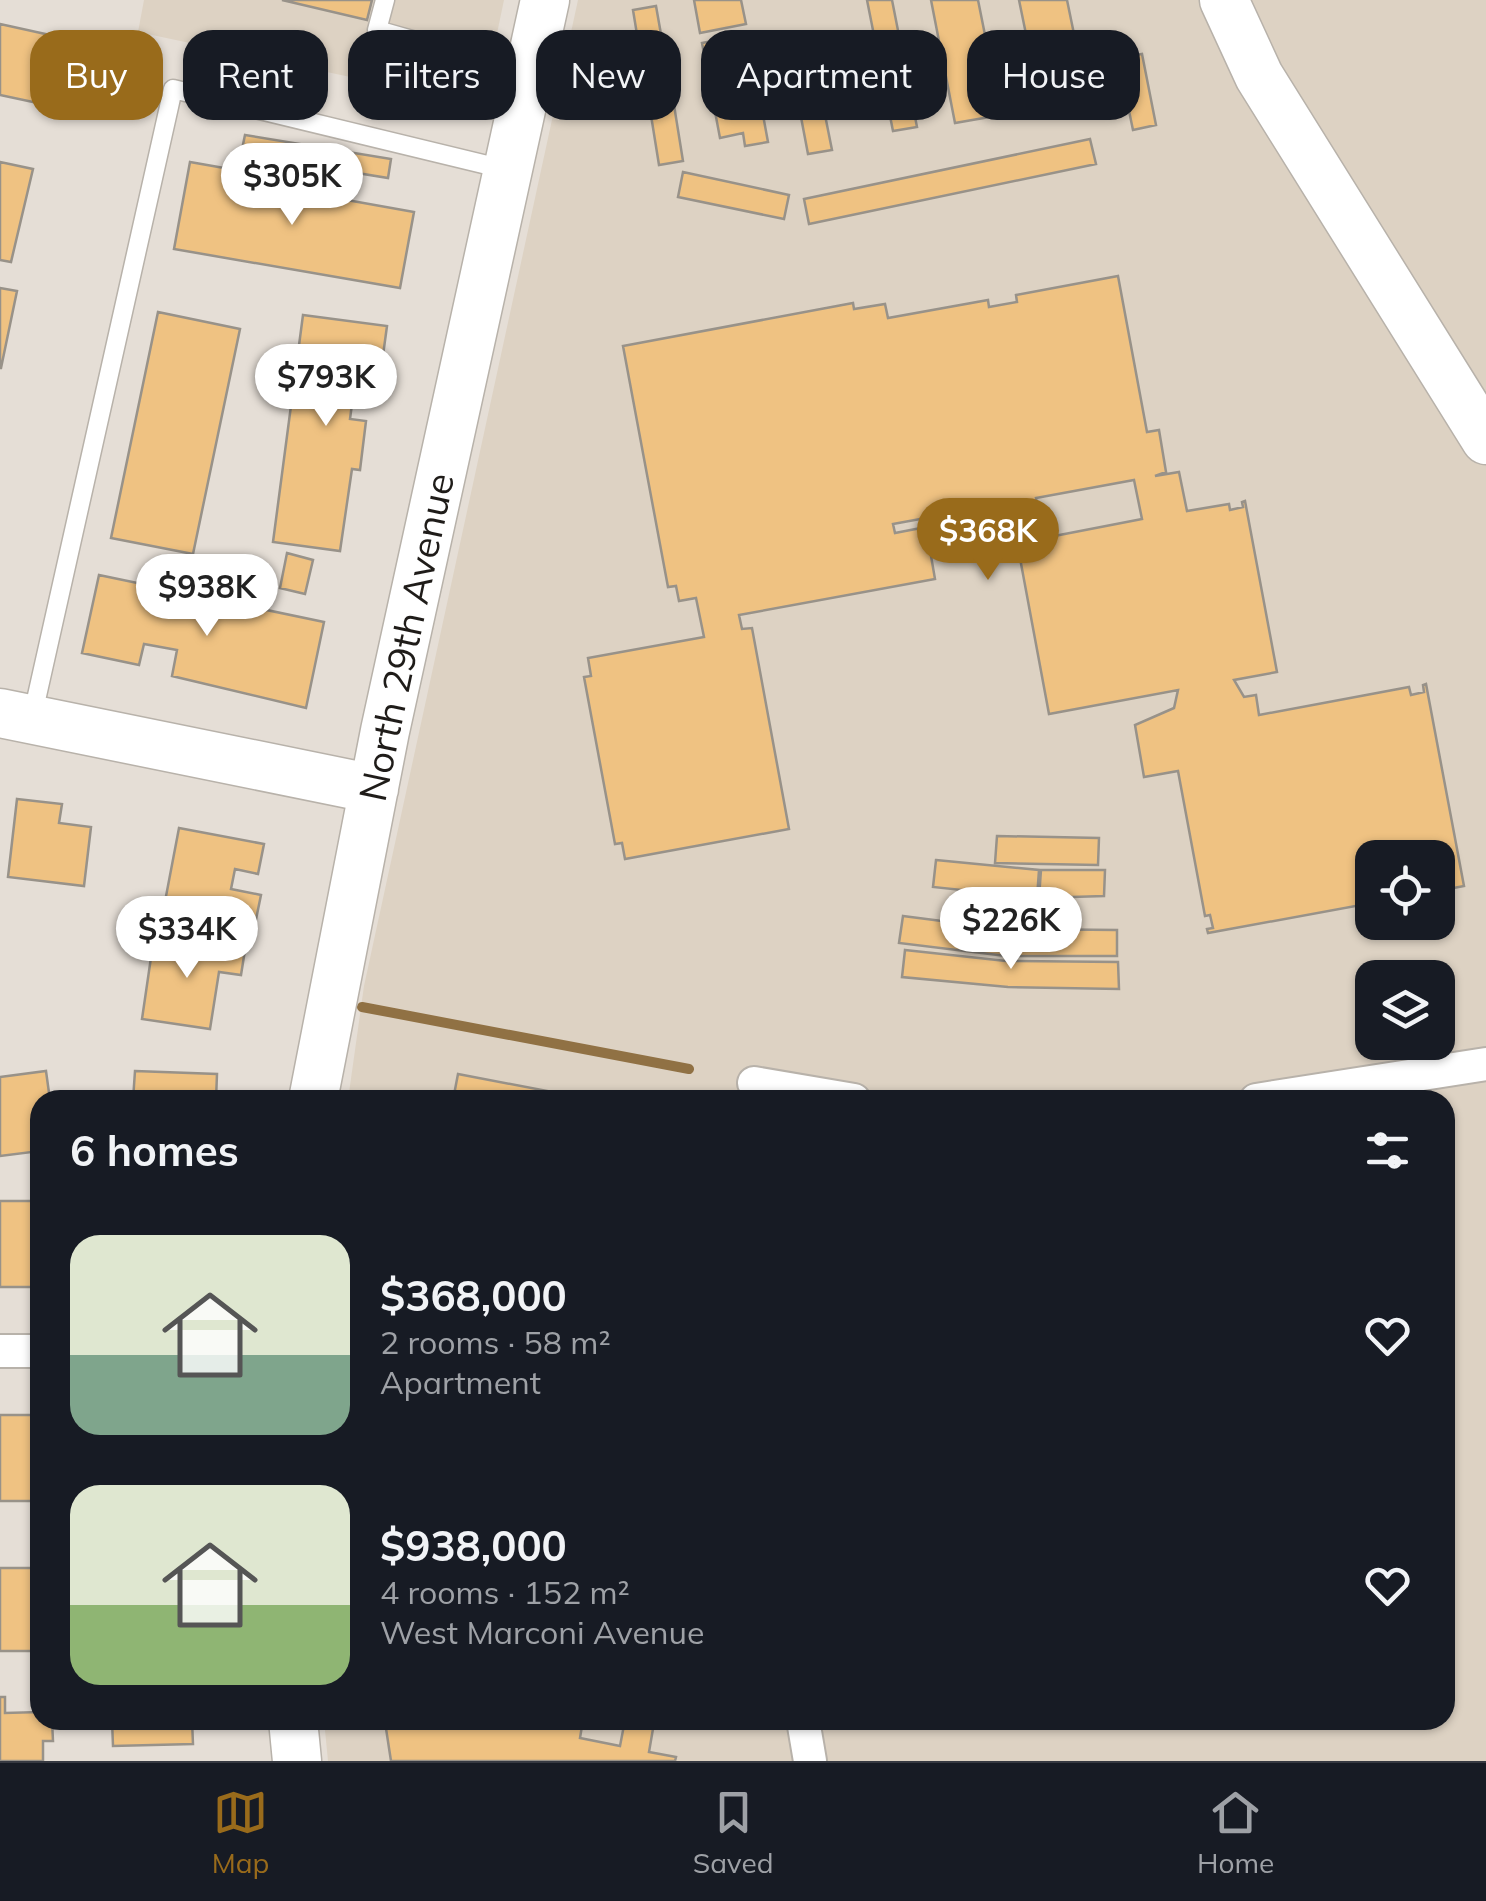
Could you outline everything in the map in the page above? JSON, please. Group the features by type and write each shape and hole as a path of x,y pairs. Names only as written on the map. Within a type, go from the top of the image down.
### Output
{"street":[{"name":"North 29th Avenue","path":"315,1090 374,789 545,0"},
{"path":"1224,0 1259,76 1486,440"},
{"path":"16,716 374,789"},
{"path":"1320,1090 1486,1064"},
{"path":"754,1083 778,1090"},
{"path":"0,1350 30,1350"},
{"path":"295,1730 297,1761"},
{"path":"804,1730 810,1761"}],"lane":[{"path":"385,0 377,30 529,74"},
{"path":"16,716 173,89 508,170"}],"shaded area":[{"path":"144,0 504,0 498,30 348,30 348,77 328,72 328,30 183,30 183,42 163,37 163,30 138,30"},
{"path":"578,0 1486,0 1486,1761 328,1761 325,1730 1455,1730 1455,1090 349,1090 364,986 552,120 681,120 681,30 571,30"}],"building":[{"path":"282,0 372,0 367,20"},
{"path":"694,0 741,0 746,24 700,33"},
{"path":"867,0 892,0 898,30 873,30"},
{"path":"931,0 978,0 984,30 967,30 967,120 972,120 955,123 947,82 947,30 937,30"},
{"path":"1019,0 1067,0 1073,30 1025,30"},
{"path":"656,6 660,30 636,30 633,10"},
{"path":"0,24 30,31 30,101 0,95"},
{"path":"1140,54 1156,125 1133,130 1131,120 1140,120"},
{"path":"652,120 676,120 683,161 659,165"},
{"path":"717,120 764,120 768,142 745,146 743,133 720,138"},
{"path":"802,120 826,120 832,150 808,154"},
{"path":"891,120 916,120 917,127 893,131"},
{"path":"245,135 391,159 388,178 241,154"},
{"path":"1090,139 1096,164 809,224 804,199"},
{"path":"0,162 33,169 11,262 0,260"},
{"path":"190,162 247,172 243,191 273,197 275,182 331,191 330,197 414,212 400,288 174,249"},
{"path":"683,172 789,195 784,219 678,197"},
{"path":"1118,276 1147,432 1159,430 1166,472 1155,476 1179,472 1187,511 1229,504 1230,510 1243,507 1245,501 1277,672 1234,680 1244,697 1256,695 1259,715 1409,687 1411,695 1424,692 1426,684 1464,886 1455,888 1455,840 1355,840 1355,906 1208,933 1207,929 1213,928 1210,915 1205,916 1178,771 1144,777 1135,725 1174,708 1178,690 1049,714 1017,542 998,546 991,506 893,524 895,533 926,527 935,579 739,615 742,629 752,628 789,829 625,859 622,843 615,844 584,677 591,676 588,658 704,637 696,598 679,601 676,586 668,587 623,346 853,303 854,309 885,304 888,318 988,300 989,307 1017,302 1016,295","holes":["1134,480 1142,519 1044,538 1036,498"]},
{"path":"0,288 17,291 1,368 0,368"},
{"path":"158,312 240,329 193,554 111,538"},
{"path":"303,315 387,326 378,392 354,389 350,419 366,421 360,470 352,469 340,551 273,542"},
{"path":"287,553 313,560 305,594 280,588"},
{"path":"99,575 324,622 306,708 172,676 177,650 144,644 139,665 82,653"},
{"path":"17,799 62,804 59,823 91,827 84,886 8,877"},
{"path":"179,828 264,844 258,874 235,869 231,889 261,895 254,929 163,912"},
{"path":"997,836 1099,838 1098,865 995,863"},
{"path":"936,860 1039,870 1037,898 933,887"},
{"path":"1041,870 1105,870 1104,896 1039,898"},
{"path":"903,916 1004,929 1117,930 1117,956 1006,956 899,943"},
{"path":"154,937 245,950 241,975 219,972 210,1029 142,1019"},
{"path":"905,950 1006,961 1118,962 1119,989 1008,987 902,977"},
{"path":"46,1071 49,1090 30,1090 30,1152 0,1156 0,1077"},
{"path":"135,1071 217,1074 216,1090 134,1090"},
{"path":"458,1074 542,1090 455,1090"},
{"path":"0,1201 30,1201 30,1287 0,1287"},
{"path":"0,1415 30,1415 30,1501 0,1501"},
{"path":"0,1568 30,1568 30,1651 0,1651"},
{"path":"0,1697 5,1697 5,1713 30,1712 30,1730 52,1730 53,1741 43,1741 43,1761 0,1761"},
{"path":"112,1730 192,1730 193,1744 113,1746"},
{"path":"386,1730 581,1730 580,1738 620,1746 623,1730 653,1730 649,1752 676,1757 675,1761 391,1761"}],"waterway":[{"path":"362,1007 689,1069"}]}
